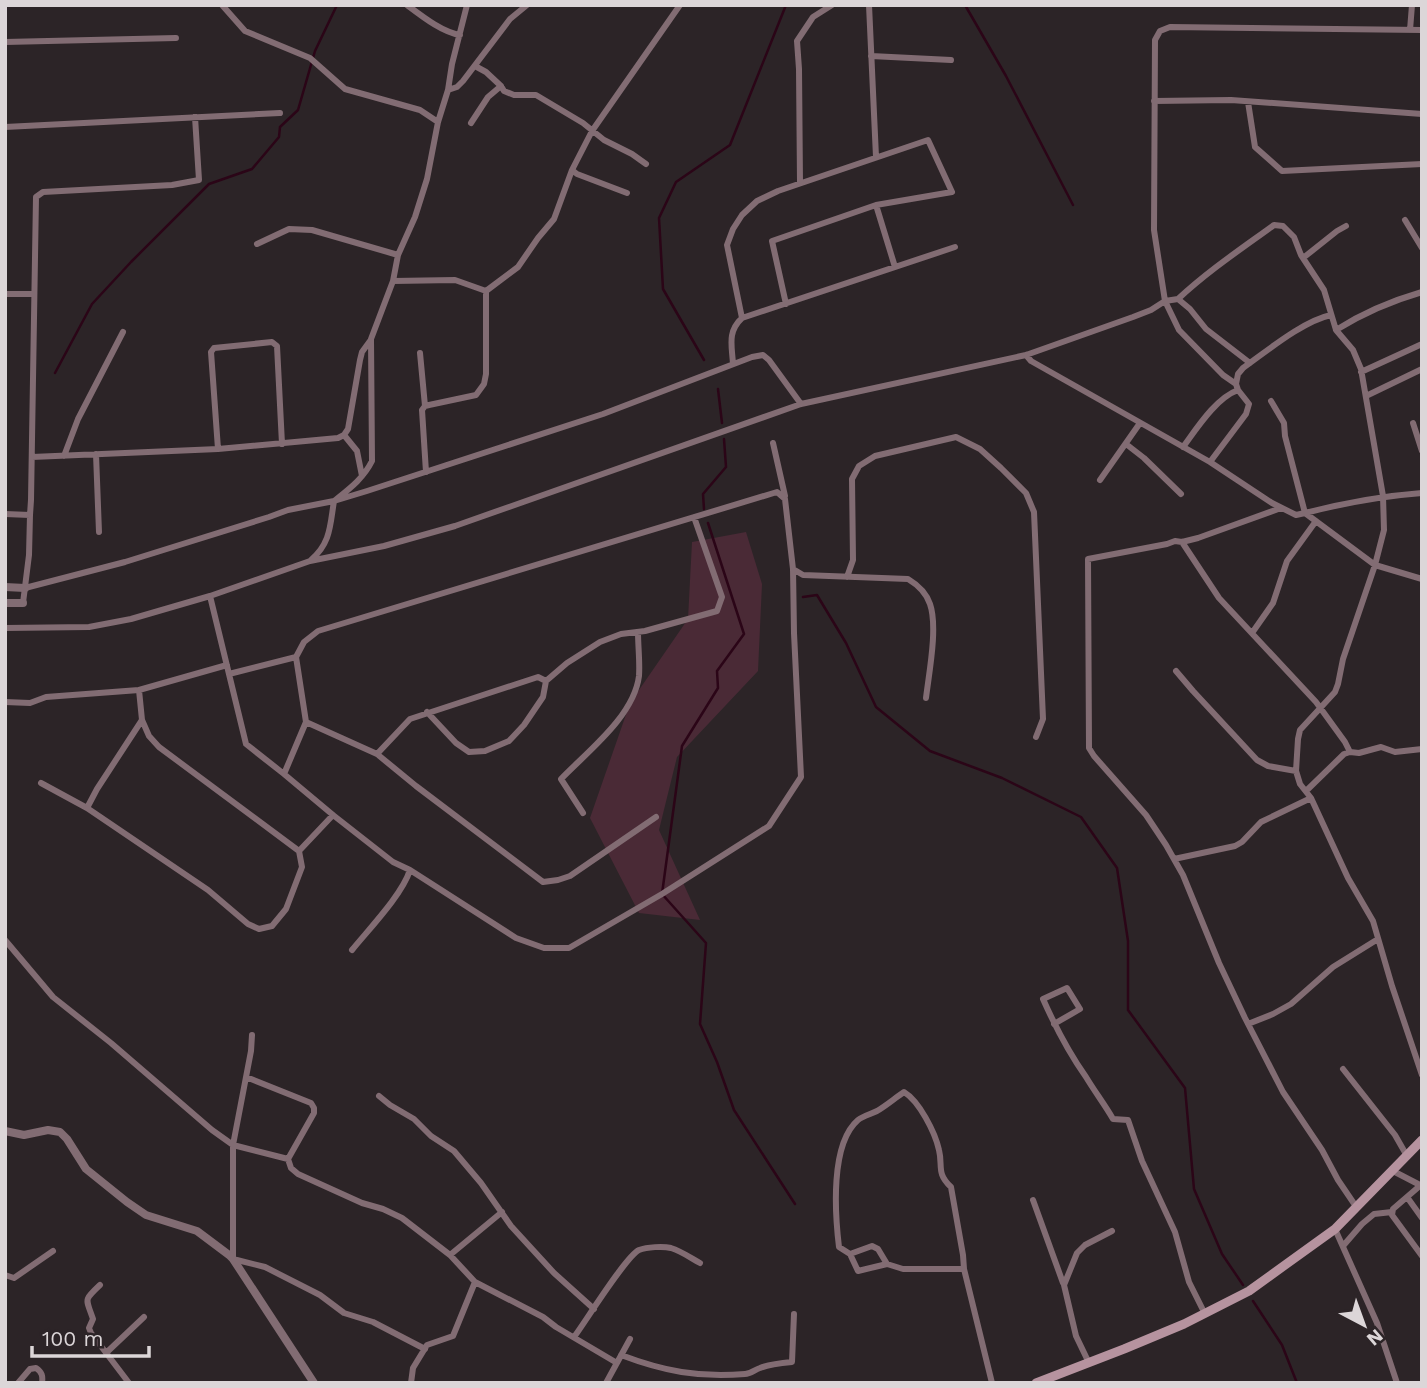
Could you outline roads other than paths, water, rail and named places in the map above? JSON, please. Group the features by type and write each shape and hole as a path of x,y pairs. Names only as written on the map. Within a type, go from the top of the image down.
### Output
{"main road":[{"path":"1036,1383 1136,1344 1205,1314 1249,1291 1335,1228 1422,1140"}],"street":[{"path":"222,5 245,31 310,58 345,89 420,110 438,122"},
{"path":"408,5 448,32 460,35"},
{"path":"32,457 218,449 338,438 344,435 348,429 362,352 371,339 393,281 398,255 428,179 438,122 467,5"},
{"path":"448,90 457,87 510,19 527,5"},
{"path":"486,291 518,267 554,219 572,170 592,131 680,5"},
{"path":"800,183 797,41 813,17 832,5"},
{"path":"869,5 876,157"},
{"path":"1410,30 1412,5"},
{"path":"1210,462 1249,409 1249,404 1237,387 1179,330 1165,301 1154,229 1155,40 1160,31 1170,27 1422,30"},
{"path":"5,42 176,38"},
{"path":"871,56 951,60"},
{"path":"475,66 486,72 504,91 514,95 536,95 646,164"},
{"path":"471,123 488,97 501,86"},
{"path":"1154,101 1248,102 1422,114"},
{"path":"1248,102 1255,147 1282,171 1422,164"},
{"path":"5,127 280,113"},
{"path":"5,603 23,603 29,555 36,197 43,192 172,185 199,180 195,117"},
{"path":"742,318 727,245 742,215 757,201 778,191 928,140 952,192 876,205 772,241 786,304"},
{"path":"572,170 588,179 627,193"},
{"path":"876,205 895,267"},
{"path":"1405,220 1422,248"},
{"path":"5,628 89,627 131,619 210,596 310,561 384,546 455,526 801,404 1026,355 1133,317 1165,301 1178,299 1221,262 1275,225 1283,226 1294,237 1303,258 1322,285 1336,330 1353,350 1361,372 1383,496 1384,530 1335,692 1300,730 1296,771 1348,878 1373,921 1422,1075"},
{"path":"1303,258 1346,226"},
{"path":"257,244 289,229 312,230 398,255"},
{"path":"733,364 732,333 742,318 955,247"},
{"path":"1299,249 1310,253"},
{"path":"393,281 455,281 486,291"},
{"path":"425,406 476,395 484,384 486,291"},
{"path":"1336,330 1394,300 1422,292"},
{"path":"5,294 34,294"},
{"path":"1178,299 1206,329 1250,363"},
{"path":"1237,387 1235,379 1250,363 1319,318 1331,315"},
{"path":"64,456 78,419 123,331"},
{"path":"310,561 321,551 328,537 334,501 362,476 372,461 371,339"},
{"path":"218,449 211,352 214,348 272,342 277,346 282,444"},
{"path":"1361,372 1422,344"},
{"path":"420,353 425,406 422,410 426,472"},
{"path":"5,587 25,588 125,562 288,510 334,501 603,414 752,356 763,355 769,360 801,404"},
{"path":"1026,355 1031,361 1210,462 1296,515 1383,496 1422,493"},
{"path":"1366,396 1422,369"},
{"path":"1183,447 1218,404 1237,387"},
{"path":"1271,401 1285,428 1305,513 1375,565 1422,579"},
{"path":"1100,480 1140,423"},
{"path":"1413,423 1422,451"},
{"path":"344,435 357,451 362,476"},
{"path":"847,577 853,560 852,479 859,466 875,456 956,438 980,449 1026,493 1034,512 1043,719 1036,737"},
{"path":"210,596 246,744 393,862 410,870 516,938 544,948 569,948 662,894 769,825 801,777 793,569 785,499 773,443"},
{"path":"1126,444 1181,494"},
{"path":"96,454 99,532"},
{"path":"284,774 306,722 296,657 304,642 318,631 777,492 785,499"},
{"path":"1281,508 1205,536 1088,559 1089,748 1146,815 1174,859 1219,963 1283,1092 1357,1208"},
{"path":"5,514 30,514"},
{"path":"427,712 456,743 469,752 485,751 509,740 524,725 543,697 546,681 567,663 600,642 621,634 717,611 722,597 694,517"},
{"path":"1252,633 1273,603 1287,561 1316,521"},
{"path":"1182,542 1219,597 1320,707 1350,752"},
{"path":"793,569 803,575 908,579 921,587 930,604 933,626 926,698"},
{"path":"583,813 561,779 613,726 630,703 639,677 638,632"},
{"path":"229,674 296,657"},
{"path":"5,702 30,703 46,697 139,690 227,665"},
{"path":"1177,671 1257,760 1268,766 1296,771"},
{"path":"377,754 410,719 538,677 546,681"},
{"path":"41,783 87,808 208,890 248,924 259,929 272,926 286,909 302,867 299,851 159,747 149,736 142,720 139,690"},
{"path":"87,808 142,720"},
{"path":"306,722 377,754 543,882 570,876 656,817"},
{"path":"1306,791 1340,757 1350,752 1359,753 1381,747 1395,752 1422,750"},
{"path":"1174,859 1235,846 1261,822 1311,798"},
{"path":"299,851 332,815"},
{"path":"352,950 399,892 410,870"},
{"path":"1248,1024 1291,1004 1334,967 1378,939"},
{"path":"5,940 52,996 212,1130 233,1145 288,1159"},
{"path":"1054,1024 1080,1009 1067,988 1043,999 1054,1024 1113,1119 1128,1120 1142,1161 1175,1232 1189,1282 1205,1314"},
{"path":"233,1259 233,1145 252,1035"},
{"path":"1343,1069 1395,1135 1407,1156"},
{"path":"246,1077 311,1103 314,1108 314,1113 288,1159 290,1168 362,1203 402,1218 450,1255 475,1282 543,1317 617,1363"},
{"path":"964,1269 903,1269 887,1264 858,1271 850,1254 839,1247 836,1227 836,1173 846,1136 858,1119 877,1111 904,1092 912,1097 923,1113 940,1151 943,1180 951,1187 964,1269 992,1383"},
{"path":"379,1096 414,1119 431,1136 454,1151 512,1226 554,1273 594,1309"},
{"path":"5,1130 24,1135 48,1130 60,1132 86,1169 127,1202 146,1215 197,1231 233,1259 314,1383"},
{"path":"1343,1246 1374,1214 1392,1212 1421,1184 1393,1171"},
{"path":"1407,1197 1422,1218"},
{"path":"1033,1200 1064,1285 1076,1336 1088,1363"},
{"path":"450,1255 502,1212"},
{"path":"1392,1212 1422,1255"},
{"path":"1335,1228 1377,1323 1397,1383"},
{"path":"1064,1285 1077,1254 1085,1245 1112,1231"},
{"path":"850,1254 872,1245 878,1249 887,1264"},
{"path":"574,1337 637,1251 668,1247 700,1263"},
{"path":"5,1275 14,1278 52,1251"},
{"path":"233,1259 265,1267 320,1295 344,1313 373,1322 425,1349"},
{"path":"411,1383 413,1368 425,1349 431,1343 453,1336 475,1282"},
{"path":"100,1285 86,1300 93,1319 89,1328 129,1383"},
{"path":"621,1355 682,1373 748,1374 761,1367 792,1362 794,1314"},
{"path":"106,1353 144,1317"},
{"path":"606,1383 630,1339"},
{"path":"18,1383 30,1369 36,1368 43,1376 42,1383"}],"waterway":[{"path":"55,373 92,304 131,262 209,184 252,169 279,137 280,127 298,110 315,51 337,5"},
{"path":"704,360 663,289 659,218 676,182 730,145 786,5"},
{"path":"965,5 1006,76 1073,205"},
{"path":"718,389 722,423"},
{"path":"704,509 703,494 726,467 724,439"},
{"path":"708,523 744,634 717,671 718,688 682,746 662,894 706,943 700,1024 734,1110 795,1204"},
{"path":"803,597 817,595 846,643 876,707 930,751 1002,778 1081,817 1117,868 1128,941 1128,1010 1185,1088 1194,1189 1222,1254 1243,1285"},
{"path":"1253,1301 1282,1345 1297,1383"}]}
